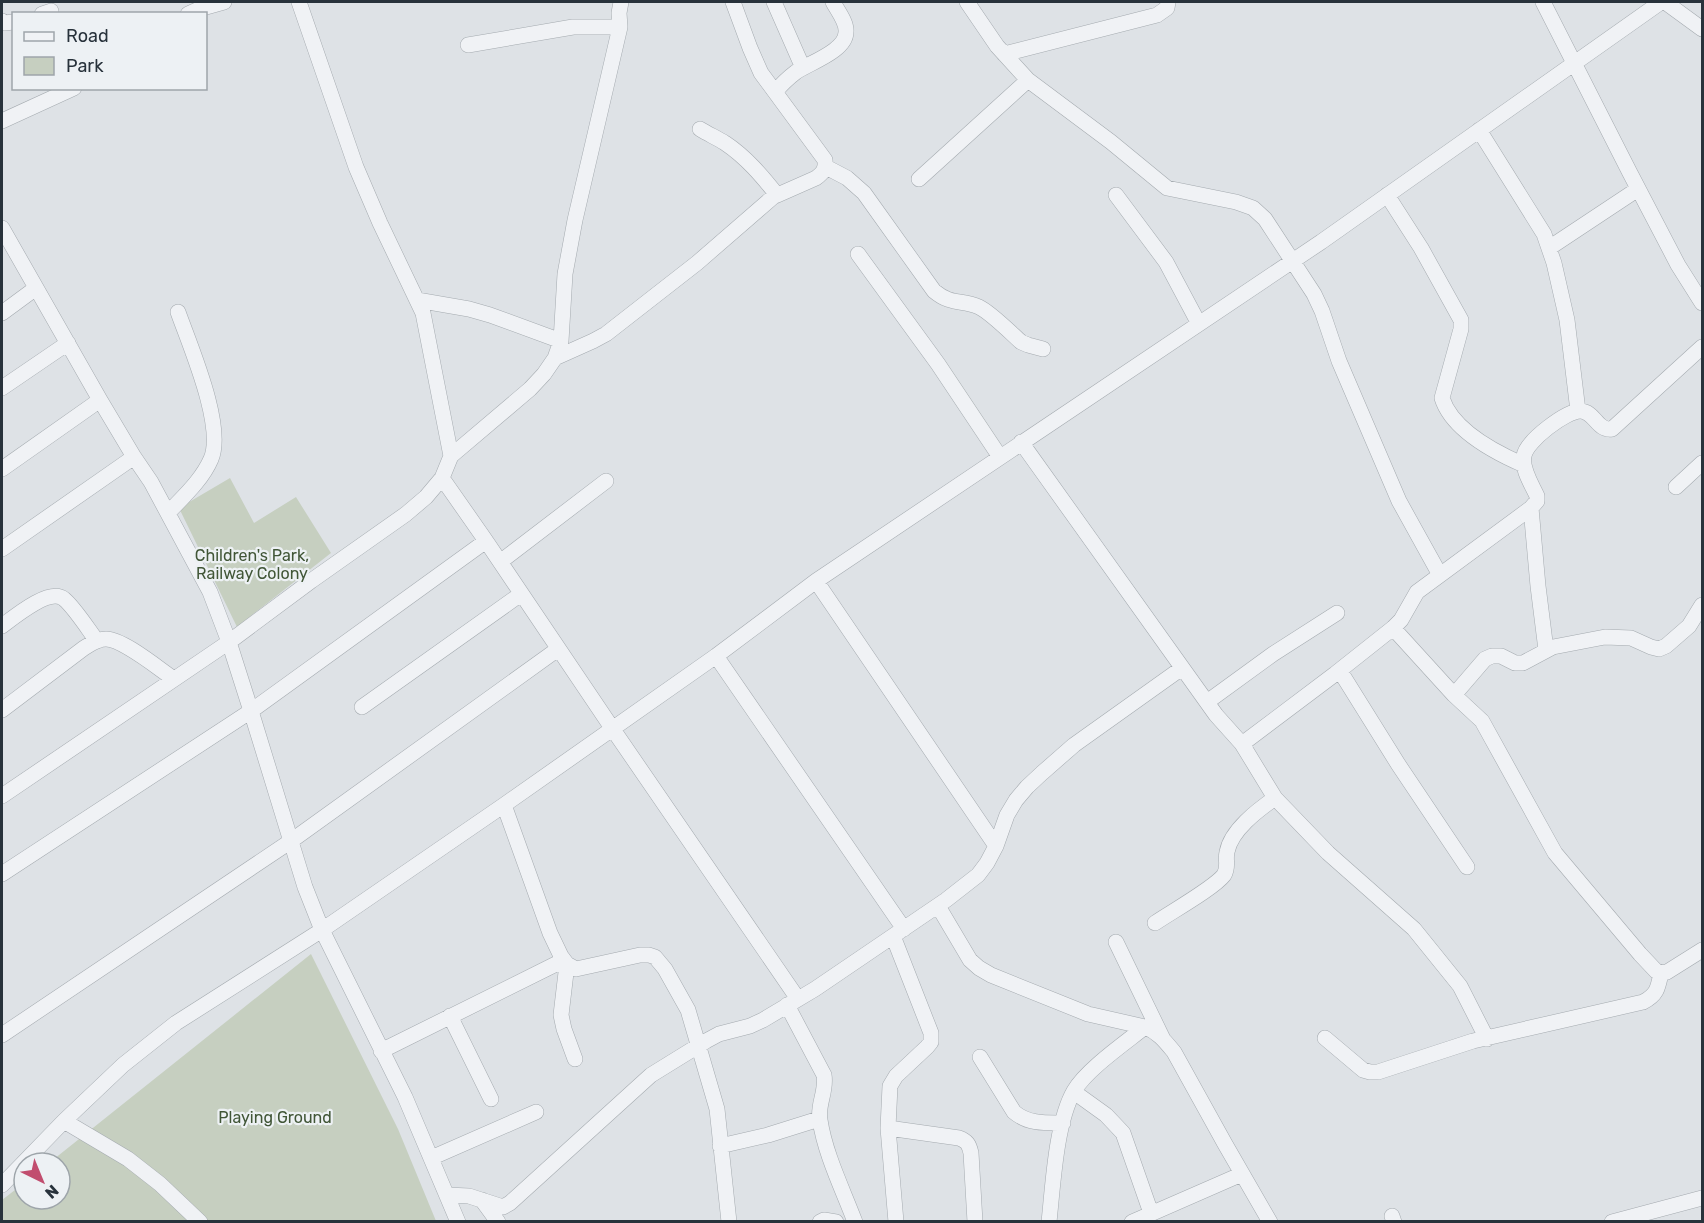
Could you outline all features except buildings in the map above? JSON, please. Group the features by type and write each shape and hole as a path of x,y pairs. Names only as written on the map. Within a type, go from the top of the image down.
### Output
{"street":[{"path":"192,12 224,2"},
{"path":"299,2 356,167 423,314 451,456"},
{"path":"2,796 229,642 406,514 426,497 442,478 451,456 544,374 555,358 561,342 565,274 620,27 621,2"},
{"path":"555,358 593,341 620,323 697,263 763,204 777,195 816,178 826,167 825,160 761,73 733,2"},
{"path":"774,2 803,68"},
{"path":"775,92 789,78 838,47 845,40 846,27 833,2"},
{"path":"967,2 1004,54 1028,80 1111,142 1167,188 1236,202 1253,208 1265,219 1314,294 1339,361 1399,501 1440,575"},
{"path":"1004,54 1157,15 1167,8 1168,2"},
{"path":"1543,2 1678,265 1702,303"},
{"path":"2,1185 123,1065 176,1023 322,930 716,656 816,580 1292,261 1663,2 1702,29"},
{"path":"468,45 573,27 620,27"},
{"path":"919,179 1028,80"},
{"path":"2,121 70,90"},
{"path":"700,129 725,143 744,158 777,195"},
{"path":"1479,130 1544,234 1549,248 1567,321 1578,411"},
{"path":"826,167 847,178 864,193 934,291 941,297 979,307 1021,342 1043,349"},
{"path":"1549,248 1638,189"},
{"path":"1116,195 1166,262 1198,324"},
{"path":"1387,195 1421,248 1461,320 1461,329 1442,398 1444,405 1469,433 1500,454 1524,465"},
{"path":"2,228 100,400 151,482 210,592 251,711 304,887 322,930 405,1097 458,1221"},
{"path":"858,254 938,364 1000,457"},
{"path":"2,313 36,288"},
{"path":"417,300 479,312 561,342"},
{"path":"168,513 203,474 212,458 215,442 214,423 202,380 178,312"},
{"path":"2,388 68,344"},
{"path":"1242,744 1340,671 1393,628 1401,620 1417,592 1531,508 1537,496 1524,465 1523,456 1536,437 1566,416 1578,411 1584,411 1590,415 1601,428 1612,429 1702,347"},
{"path":"2,468 100,400"},
{"path":"1021,442 1216,715 1242,744 1275,798 1328,853 1414,929 1460,986 1487,1039"},
{"path":"2,549 134,457"},
{"path":"1676,487 1702,463"},
{"path":"442,478 612,728 793,1002 824,1075 826,1083 819,1119 828,1151 855,1221"},
{"path":"500,562 606,481"},
{"path":"1531,508 1546,650"},
{"path":"2,874 251,711 486,541"},
{"path":"816,580 996,846"},
{"path":"362,707 521,594"},
{"path":"2,626 41,599 54,595 63,597 96,640"},
{"path":"1454,695 1485,660 1492,656 1523,663 1553,647 1605,637 1631,638 1651,648 1659,649 1666,646 1689,626 1702,605"},
{"path":"1207,702 1273,654 1337,613"},
{"path":"1393,628 1454,695 1482,721 1555,853 1656,971 1661,974 1667,972 1702,950"},
{"path":"2,710 96,640 107,639 126,646 174,680"},
{"path":"2,1035 291,841 558,649"},
{"path":"716,656 898,933 931,1033 931,1042 896,1076 890,1086 888,1128 896,1221"},
{"path":"447,1195 481,1198 503,1207 510,1203 651,1075 720,1034 763,1020 938,906 978,875 996,846 1007,815 1016,800 1042,772 1074,745 1182,668"},
{"path":"1340,671 1398,764 1467,867"},
{"path":"1155,923 1213,885 1223,875 1227,867 1226,853 1240,828 1250,815 1275,798"},
{"path":"504,805 550,933 565,962 576,969 640,955 655,957 688,1010 717,1109 729,1221"},
{"path":"938,906 970,960 979,968 1088,1014 1153,1030 1163,1039 1174,1052 1270,1221"},
{"path":"1116,942 1163,1039"},
{"path":"381,1051 565,962"},
{"path":"565,962 561,1015 575,1059"},
{"path":"1325,1038 1363,1070 1378,1072 1473,1041 1643,1002 1652,998 1657,990 1661,974"},
{"path":"450,1016 491,1100"},
{"path":"1048,1221 1059,1137 1074,1092 1086,1076 1145,1027"},
{"path":"980,1057 1014,1112 1021,1118 1036,1122 1063,1123"},
{"path":"1074,1092 1106,1115 1123,1133 1152,1213"},
{"path":"430,1158 536,1112"},
{"path":"720,1146 768,1135 819,1119"},
{"path":"64,1121 128,1159 201,1221"},
{"path":"888,1128 959,1138 966,1141 971,1153 975,1221"},
{"path":"1132,1221 1242,1174"},
{"path":"481,1198 498,1221"},
{"path":"1612,1221 1702,1198"},
{"path":"820,1221 836,1221"}],"green space":[{"name":"Children's Park, Railway Colony","path":"230,478 254,523 296,497 331,553 237,627 179,508"},
{"name":"Playing Ground","path":"311,954 398,1129 436,1221 2,1222 2,1200 12,1192 12,1211 72,1211 72,1151 64,1151"}]}
